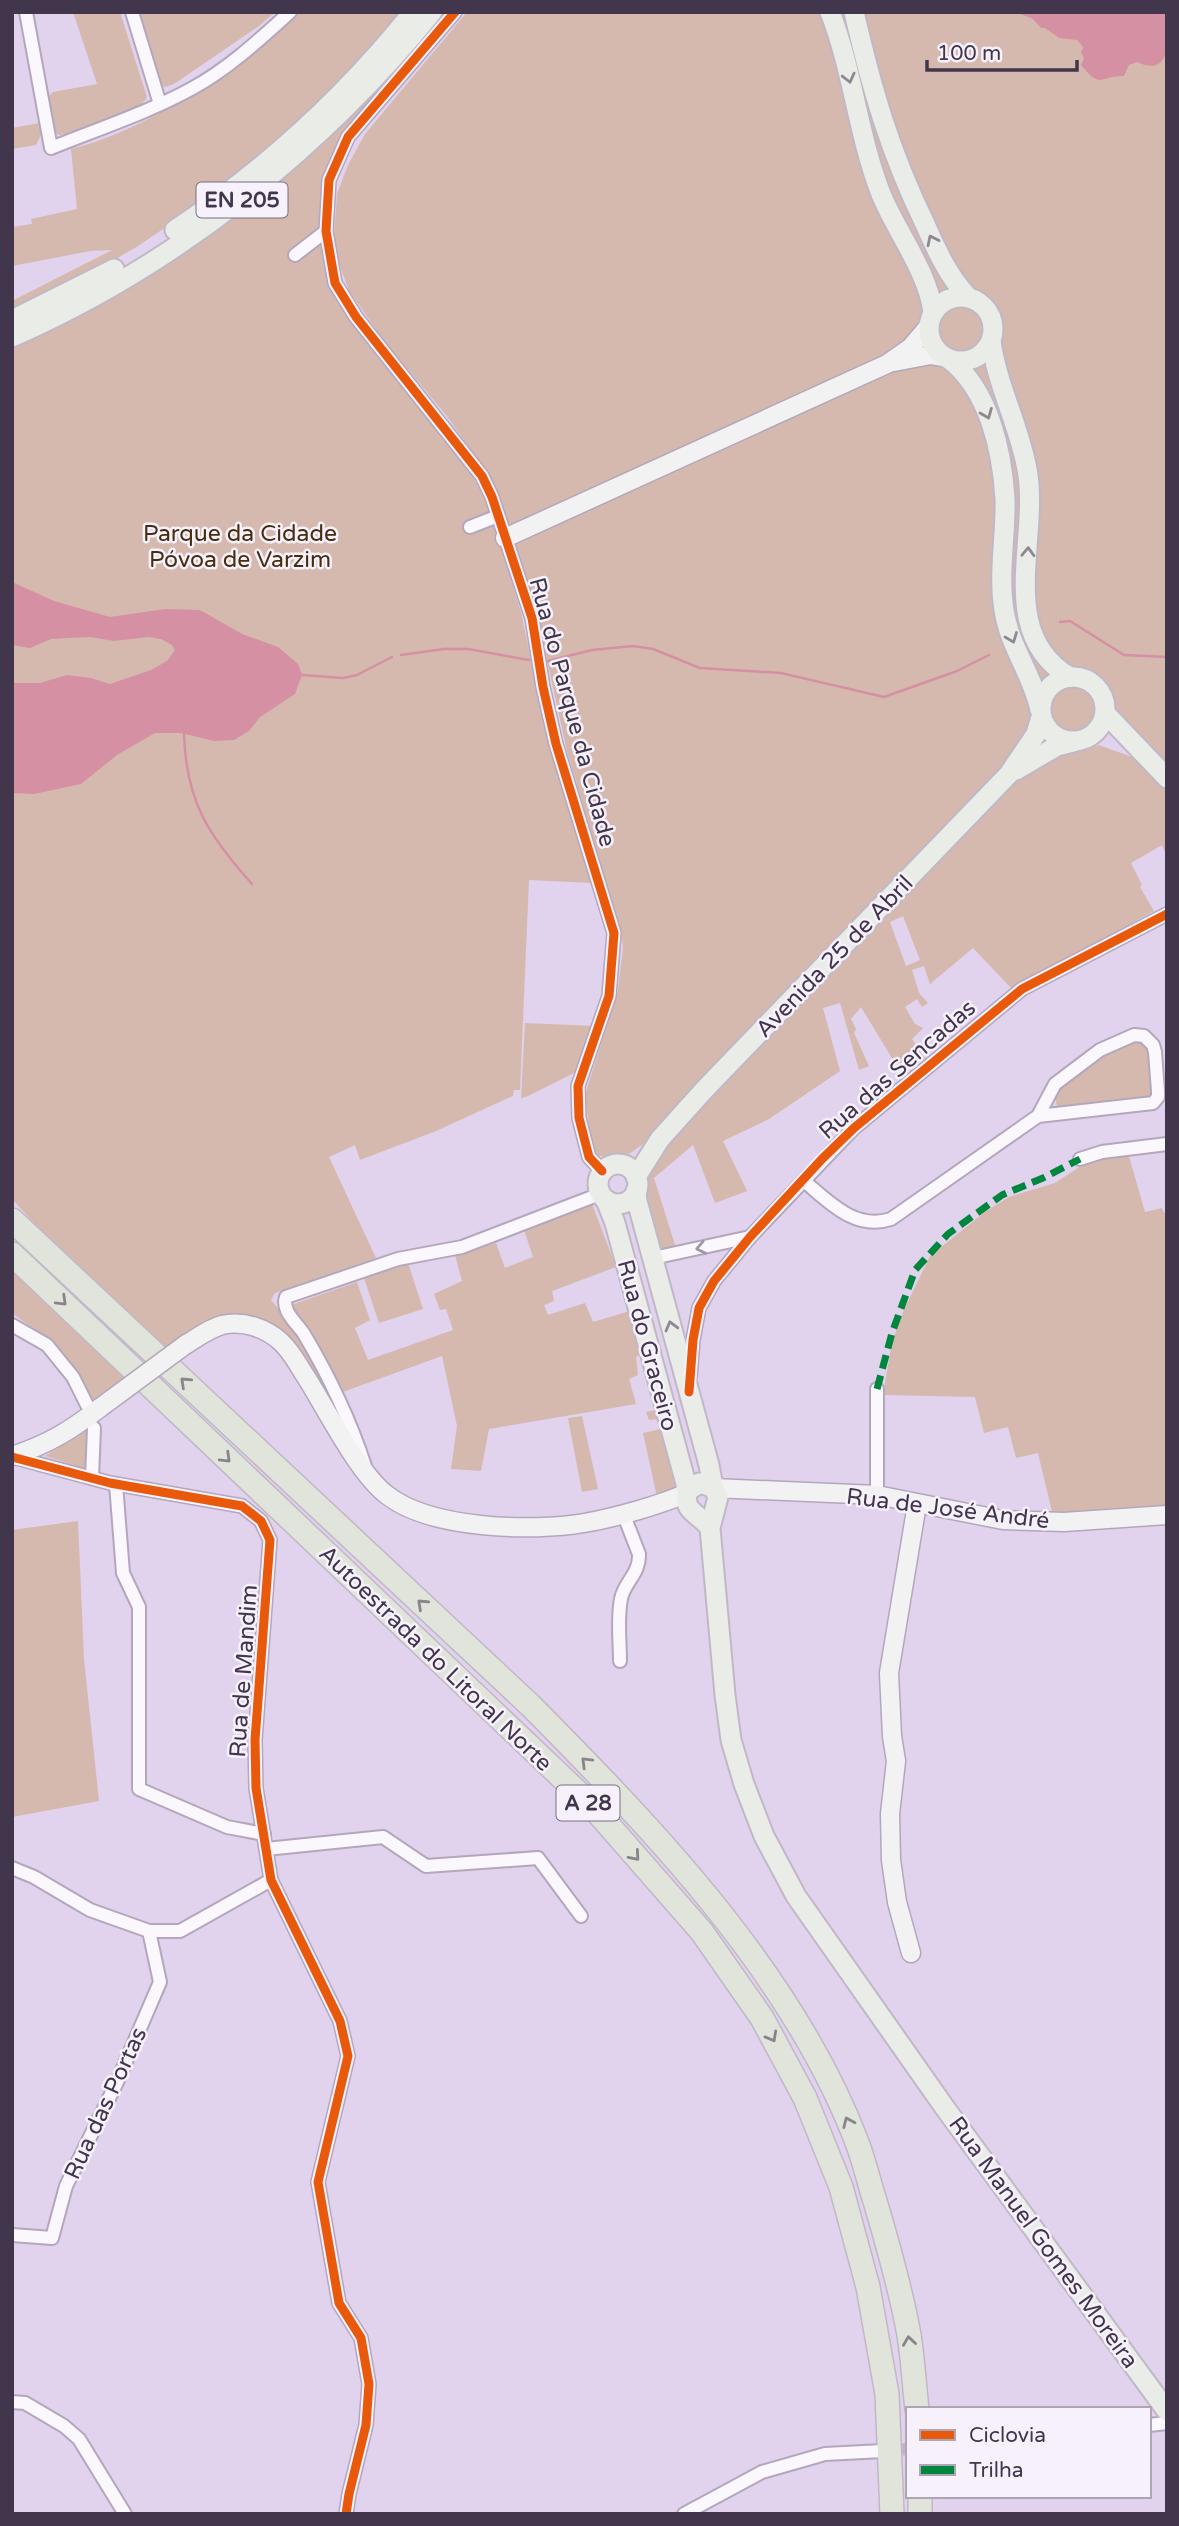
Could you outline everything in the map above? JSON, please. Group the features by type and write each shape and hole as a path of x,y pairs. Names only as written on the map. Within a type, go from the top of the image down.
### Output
{"highway":[{"name":"Autoestrada do Litoral Norte","path":"12,1220 531,1706 605,1780 743,1943 795,2017 829,2081 858,2145 892,2259 909,2335 917,2407"},
{"name":"Autoestrada do Litoral Norte","path":"12,1254 591,1805 702,1931 768,2030 805,2098 841,2187 868,2287 887,2394 892,2514"}],"main road":[{"name":"EN 205","path":"12,320 127,262 220,200 312,123 380,52 413,12"},
{"name":"EN 205","path":"12,337 38,326 132,274 229,211 321,133 395,57 432,12"},
{"path":"830,12 842,47 868,157 882,195 928,290 933,345 963,370 975,388 996,441 1005,499 1002,589 1004,612 1010,634 1037,692 1041,714 1049,732 1064,741 1082,739 1138,750"},
{"path":"854,12 891,149 953,281 968,297 987,309 992,319 991,341 996,367 1028,471 1030,496 1026,605 1035,642 1045,658 1070,677 1094,685 1101,693 1105,713 1167,778"},
{"path":"931,320 948,299 968,297"},
{"path":"947,358 969,360 978,356 991,341"},
{"name":"Avenida 25 de Abril","path":"636,1184 660,1139 705,1088 1009,775 1036,734 1042,701 1052,685 1070,677"},
{"path":"1082,739 1097,730 1105,713"},
{"name":"Avenida 25 de Abril","path":"1009,775 1058,746 1082,739"},
{"name":"Avenida 25 de Abril","path":"611,1167 660,1139"},
{"path":"636,1184 629,1200 624,1203 603,1197 597,1182 611,1167 630,1168 636,1184 637,1201 702,1436 701,1498"},
{"name":"Rua do Graceiro","path":"603,1197 615,1223 674,1444 701,1498"},
{"path":"674,1444 679,1434 686,1430 702,1436"},
{"name":"Rua Manuel Gomes Moreira","path":"701,1498 731,1740 764,1836 796,1896 945,2108 1167,2411"}],"street":[{"path":"26,12 51,148 193,88 253,46 290,12"},
{"path":"132,12 160,104"},
{"name":"Rua do Parque da Cidade","path":"455,12 348,137 329,180 326,231 335,283 356,317 482,476 532,618 543,687 556,744 614,933 609,996 578,1086 579,1118 589,1157 611,1167"},
{"path":"295,255 326,231"},
{"path":"506,538 887,363 910,348 931,320"},
{"path":"887,363 931,355 947,358"},
{"path":"470,527 498,516"},
{"name":"Rua das Sencadas","path":"689,1392 693,1340 699,1308 714,1281 750,1237 854,1128 1022,989 1167,914"},
{"path":"804,1181 843,1213 872,1222 887,1221 1038,1116 1055,1084 1100,1050 1135,1035 1144,1036 1153,1045 1158,1097 1153,1103 1038,1116"},
{"path":"1080,1159 1102,1152 1167,1144"},
{"path":"368,1476 348,1418 303,1334 285,1308 286,1297 408,1257 462,1247 603,1197"},
{"path":"653,1258 750,1237"},
{"path":"12,1456 42,1447 70,1431 94,1406 206,1331 229,1324 257,1327 274,1336 292,1356 368,1476 385,1493 405,1506 466,1523 554,1527 587,1523 701,1498"},
{"path":"12,1325 47,1345 94,1406"},
{"path":"877,1389 877,1495"},
{"path":"92,1478 94,1428"},
{"name":"Rua de Mandim","path":"12,1456 116,1484 242,1506 261,1521 270,1540 255,1740 256,1788 271,1880 340,2021 348,2056 318,2182 339,2303 361,2338 369,2384 366,2425 346,2514"},
{"path":"116,1484 122,1573 139,1607 139,1789 227,1827 264,1833"},
{"name":"Rua de José André","path":"701,1498 877,1495 1003,1520 1064,1522 1167,1515"},
{"path":"911,1953 897,1902 891,1860 890,1815 896,1761 889,1673 916,1504"},
{"path":"620,1661 621,1597 637,1572 639,1561 639,1554 623,1513"},
{"path":"266,1849 383,1837 426,1866 538,1858 581,1916"},
{"path":"12,1868 34,1877 90,1910 149,1931 180,1931 271,1880"},
{"name":"Rua das Portas","path":"12,2235 52,2238 66,2186 117,2082 159,1982 149,1931"},
{"path":"12,2402 25,2403 64,2426 79,2439 125,2514"},
{"path":"684,2514 762,2472 825,2454 883,2451"}],"green space":[{"path":"73,12 120,12 147,97 133,110 121,116 80,131 59,135 54,132 49,96 53,92 97,84"},
{"path":"138,12 275,12 259,26 174,84 165,87 161,85"},
{"path":"299,12 405,12 298,125 188,212 95,271 12,310 12,301 112,250 90,251 12,266 12,227 32,224 31,219 77,209 71,149 132,127 192,94 249,54"},
{"name":"Parque da Cidade Póvoa de Varzim","path":"440,12 450,12 344,136 321,224 324,257 329,279 468,466 490,511 521,612 545,727 591,883 529,880 520,1090 514,1090 513,1096 436,1131 360,1160 355,1145 329,1157 376,1258 275,1293 271,1300 299,1334 350,1435 279,1331 271,1324 258,1319 164,1350 62,1254 12,1199 12,344 184,249"},
{"path":"467,12 824,12 922,293 920,324 913,335 902,348 509,532 493,481 446,415 385,342 349,291 337,258 334,236 337,194 348,165 365,134"},
{"path":"835,12 848,12 950,287 936,294 887,193"},
{"path":"859,12 1167,12 1167,767 1115,717 1113,694 1104,680 1086,668 1058,662 1034,624 1035,496 999,344 1002,334 998,313 985,297 964,284 896,146"},
{"path":"40,123 43,131 36,145 12,149 12,128"},
{"path":"960,306 976,313 983,329 976,345 960,352 944,345 937,329 944,313"},
{"path":"933,362 958,375 979,408 997,468 996,590 1030,707 1032,730 1028,740 656,1135 626,1156 599,1156 590,1135 585,1095 618,990 623,947 567,751 538,620 512,539 896,367"},
{"path":"986,362 1018,450 1039,662 1051,673 1039,682 1010,611 1011,499 973,370"},
{"path":"1072,687 1088,694 1095,710 1088,726 1072,733 1056,726 1049,710 1056,694"},
{"path":"1099,745 1132,757 1167,787 1167,858 1162,845 1131,863 1142,885 1140,887 1154,911 1012,989 973,948 930,984 924,966 912,970 919,993 928,1003 922,1007 917,999 905,1007 915,1024 923,1028 912,1039 926,1060 924,1062 917,1054 898,1068 861,1007 851,1019 856,1029 854,1033 869,1066 859,1070 840,1003 823,1008 840,1071 769,1119 723,1141 747,1191 715,1203 693,1145 654,1178 676,1248 655,1252 645,1204 648,1170 653,1156 1031,766 1069,752","holes":["903,916 920,960 906,966 890,922"]},
{"path":"525,1023 594,1026 576,1072 521,1098"},
{"path":"1136,1040 1145,1045 1152,1065 1150,1099 1057,1107 1057,1089 1103,1055"},
{"path":"1128,1153 1145,1212 1162,1208 1164,1213 1167,1212 1167,1506 1053,1516 1038,1453 1016,1458 1008,1427 984,1433 975,1397 883,1395 892,1342 930,1256 985,1212 1009,1197 1055,1183 1087,1162"},
{"path":"592,1204 616,1267 552,1291 554,1301 544,1305 548,1315 585,1303 593,1322 630,1311 642,1354 636,1357 638,1375 629,1379 636,1404 489,1429 481,1471 451,1469 457,1426 442,1356 340,1393 291,1305 357,1282 370,1320 355,1328 368,1360 453,1330 446,1309 440,1310 434,1294 462,1281 455,1255 496,1243 505,1268 533,1257 524,1230"},
{"path":"12,1257 128,1378 94,1408 84,1383 48,1339 12,1313"},
{"path":"408,1263 423,1309 379,1323 364,1278"},
{"path":"656,1410 677,1486 675,1490 657,1497 643,1433 661,1429 658,1419 649,1420 646,1412"},
{"path":"582,1416 598,1489 582,1492 568,1418"},
{"path":"91,1428 90,1470 45,1456"},
{"path":"78,1521 84,1659 99,1801 12,1817 12,1530"}],"shaded area":[{"path":"1016,12 1167,12 1166,52 1157,65 1149,66 1137,62 1129,65 1124,76 1097,79 1081,65 1084,58 1081,53 1083,47 1077,40 1059,38 1041,28 1033,19"},
{"path":"12,582 54,601 110,617 165,609 200,610 242,634 278,647 298,664 302,675 295,694 260,717 249,731 234,740 214,741 181,733 155,733 117,755 81,784 34,794 12,793 12,683 40,683 67,675 110,684 151,670 167,661 175,650 161,639 148,637 114,641 90,637 51,639 30,648 12,645"}],"waterway":[{"path":"1060,622 1070,621 1124,655 1167,657"},
{"path":"548,661 592,650 633,646 653,649 700,668 781,673 884,697 957,671 989,655"},
{"path":"401,655 444,649 468,649 529,660"},
{"path":"302,675 343,678 357,675 392,657"},
{"path":"184,734 189,779 202,816 223,849 252,884"}],"tunnel":[{"path":"884,2451 906,2449"}],"marked path":[{"path":"877,1389 892,1333 915,1270 948,1234 1002,1195 1080,1159"}],"cycle path":[{"path":"455,12 348,137 329,180 326,231 335,283 356,317 482,476 492,497 532,618 543,687 556,744 614,933 609,996 578,1086 579,1118 589,1157 602,1171"},
{"path":"689,1392 693,1340 699,1308 714,1281 750,1237 822,1159 854,1128 1022,989 1167,914"},
{"path":"12,1457 110,1483 242,1506 261,1521 270,1540 255,1740 256,1788 271,1880 340,2021 348,2056 318,2182 339,2303 361,2338 369,2384 366,2425 346,2514"}]}
